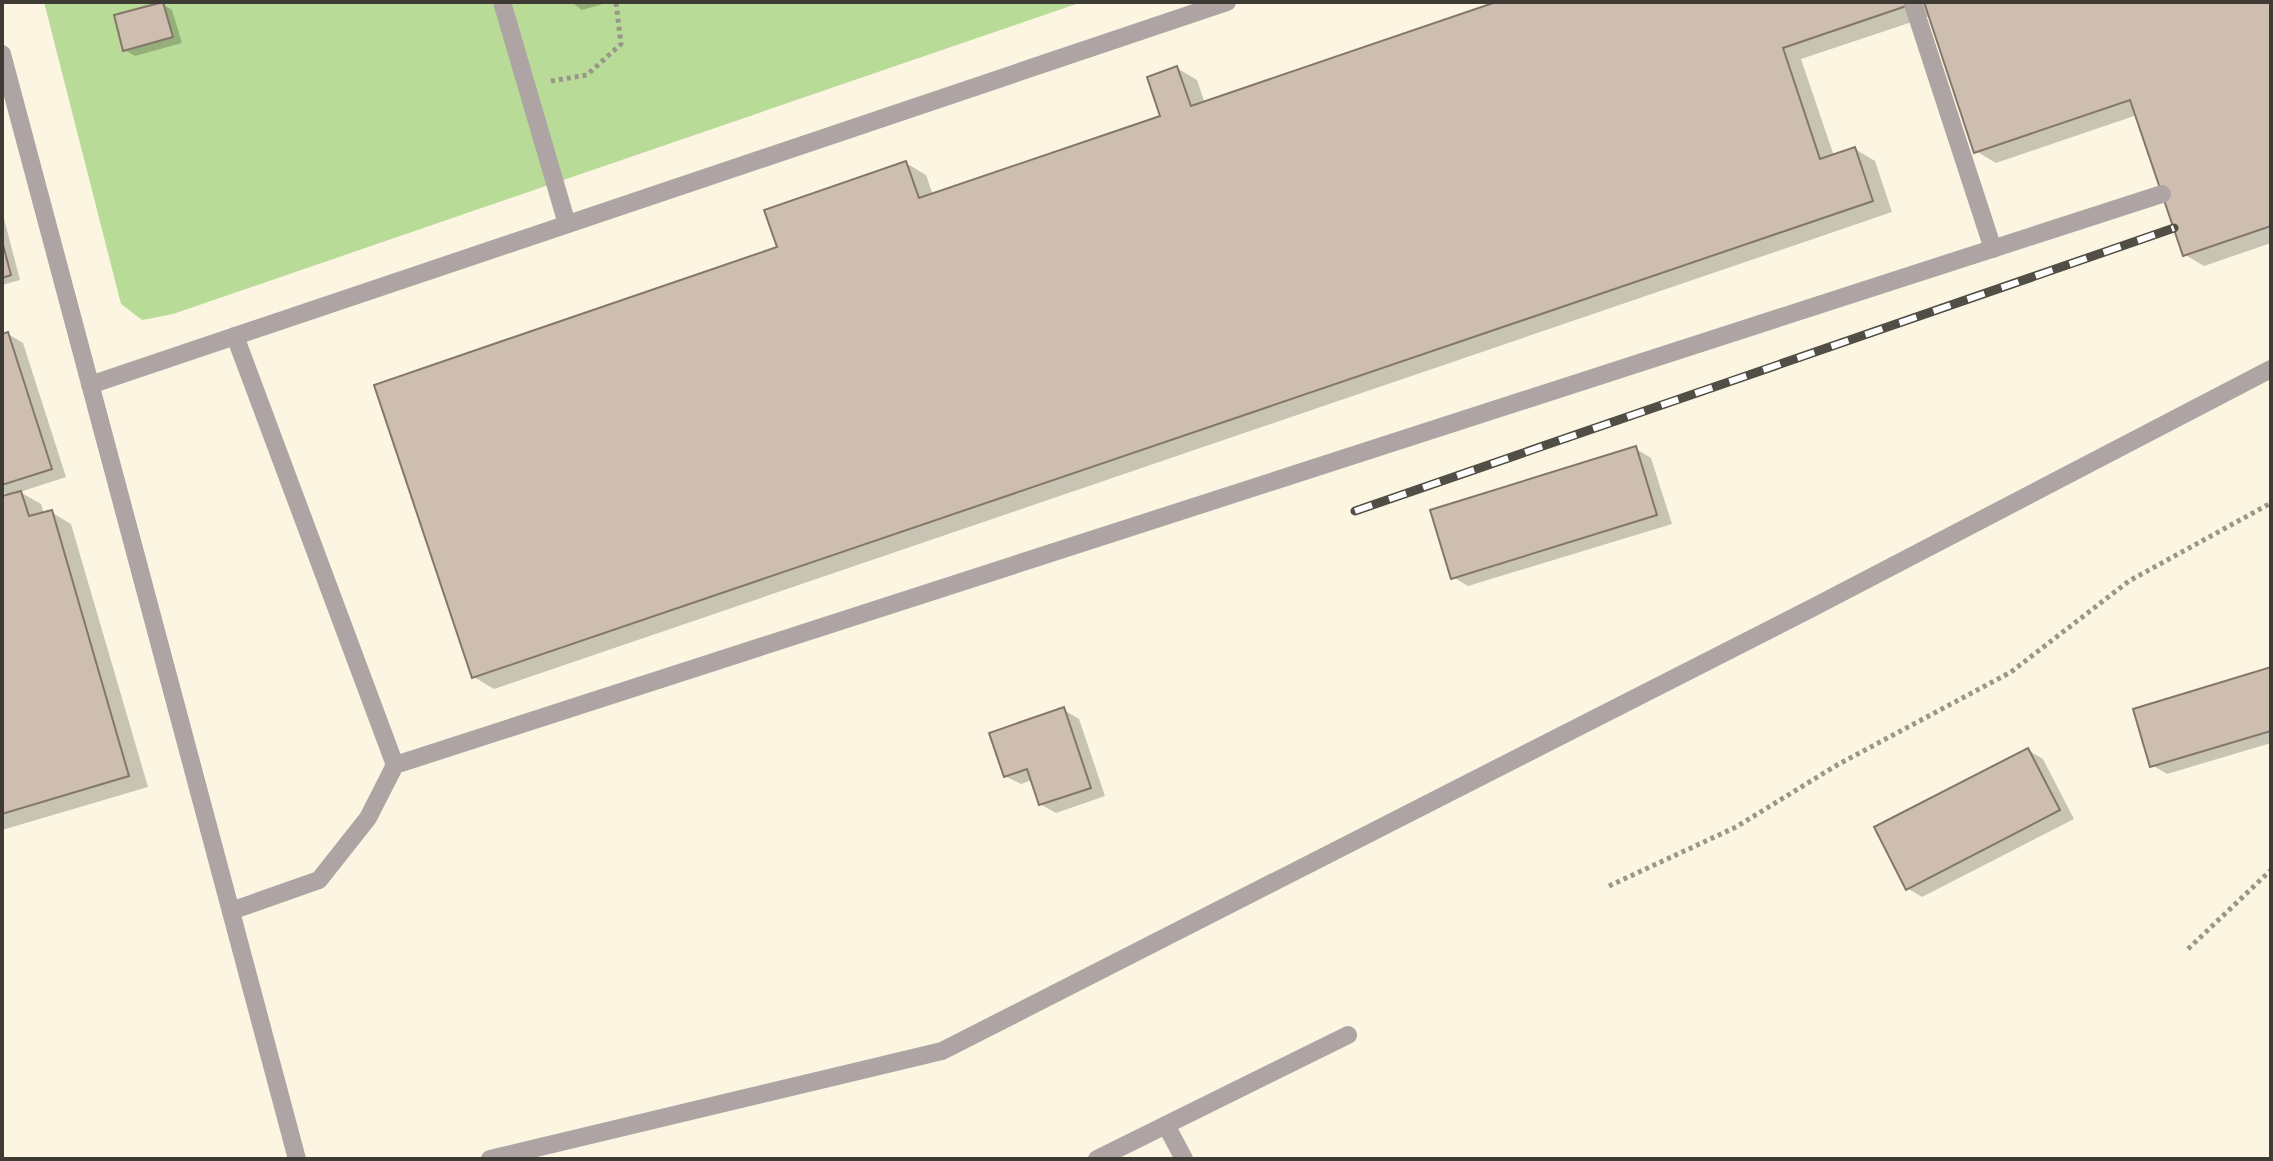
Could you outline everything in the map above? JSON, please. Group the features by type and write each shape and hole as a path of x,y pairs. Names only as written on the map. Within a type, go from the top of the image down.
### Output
{"lane":[{"path":"502,2 567,224"},
{"path":"90,385 1227,2"},
{"path":"1913,4 1993,249"},
{"path":"2,54 297,1159"},
{"path":"231,911 319,880 368,818 395,765 2162,194"},
{"path":"235,336 395,765"},
{"path":"490,1159 942,1051 1800,614 2271,369"},
{"path":"1097,1159 1348,1035"},
{"path":"1166,1125 1184,1159"}],"path":[{"path":"526,84 587,75 621,44 616,2"},
{"path":"1609,886 1736,827 1837,765 2011,672 2129,581 2271,503"},
{"path":"2188,949 2271,870"}],"green space":[{"path":"44,2 1082,2 173,314 142,320 121,304"}],"building":[{"path":"163,2 173,37 123,51 114,15"},
{"path":"1496,2 1918,2 1783,48 1820,159 1855,147 1873,201 472,678 374,385 777,247 764,210 906,161 919,198 1160,116 1147,77 1177,66 1191,106"},
{"path":"1924,2 2271,2 2271,226 2183,256 2130,100 1974,153"},
{"path":"2,241 11,275 2,278"},
{"path":"8,332 52,469 2,485 2,334"},
{"path":"1636,446 1657,515 1451,579 1430,510"},
{"path":"21,491 29,516 52,510 129,776 2,814 2,496"},
{"path":"2271,667 2271,731 2150,767 2133,709"},
{"path":"1064,707 1091,788 1039,805 1027,769 1004,777 989,733"},
{"path":"2028,748 2060,810 1906,890 1874,827"}],"railway":[{"path":"1355,511 2174,228"}]}
